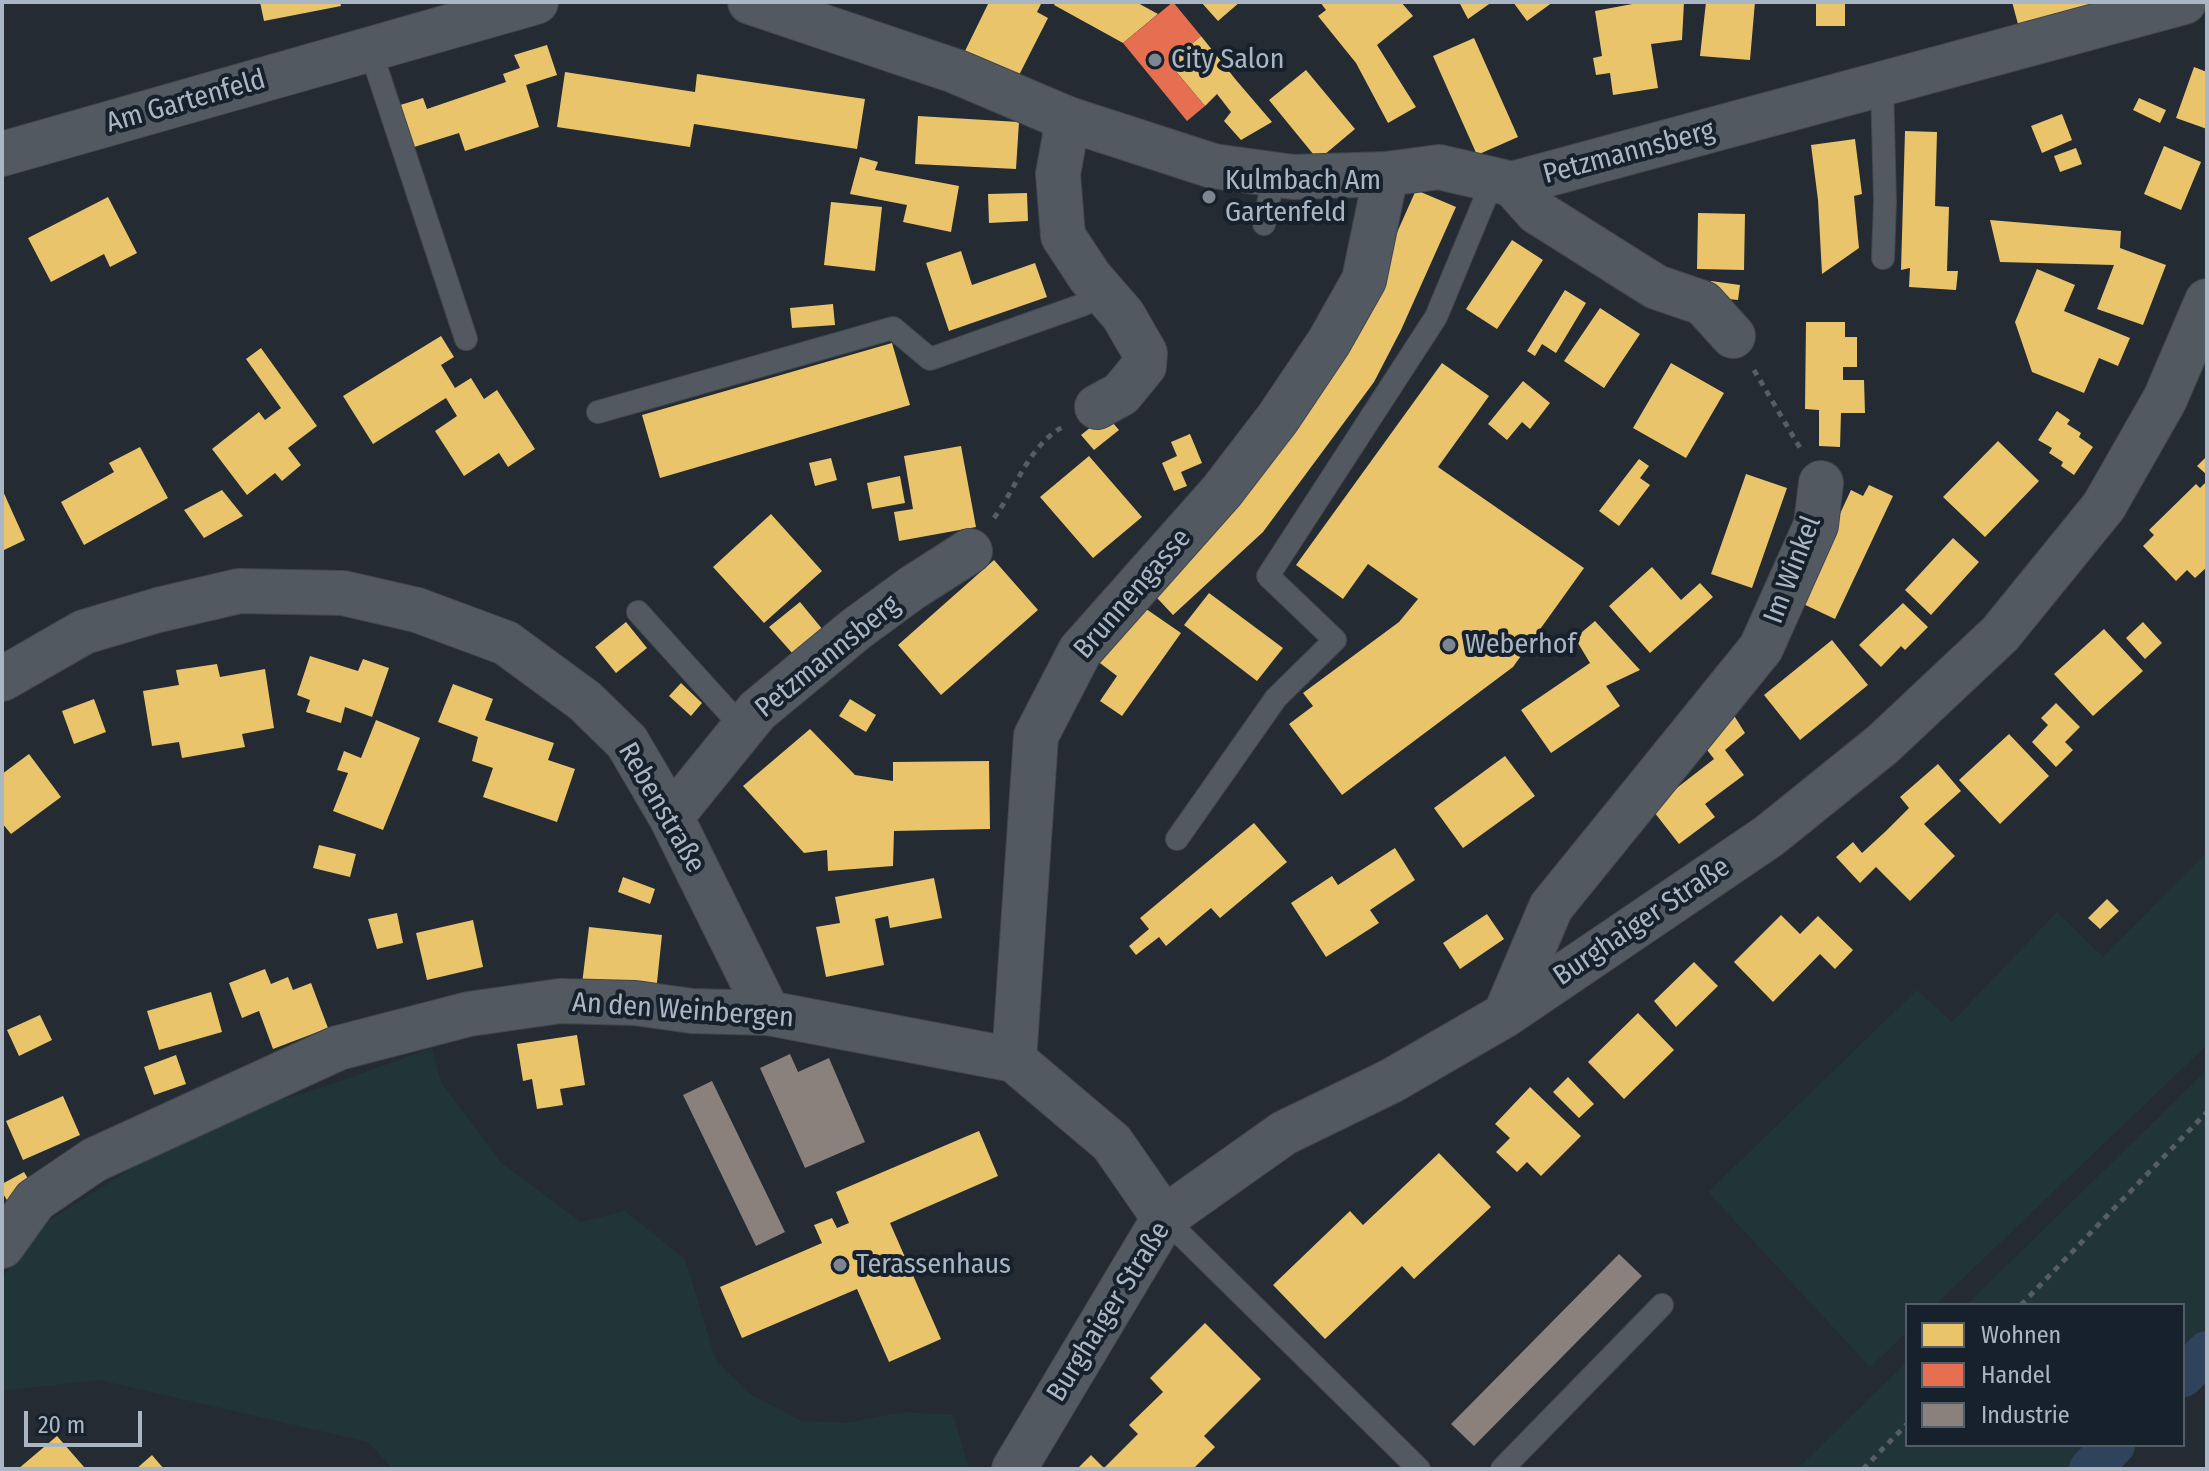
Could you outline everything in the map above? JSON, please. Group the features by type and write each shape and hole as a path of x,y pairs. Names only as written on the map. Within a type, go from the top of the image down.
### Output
{"street":[{"name":"Am Gartenfeld","path":"2,154 536,2"},
{"name":"Petzmannsberg","path":"750,2 955,71 1068,119 1213,166 1293,177 1386,174 1439,167 1503,182 1882,85 2184,2"},
{"path":"1068,119 1058,174 1063,236 1123,315 1145,353 1144,366 1121,394 1097,407"},
{"name":"Brunnengasse","path":"1014,1060 1036,736 1080,651 1222,491 1278,418 1329,342 1364,280 1386,174"},
{"path":"1503,182 1537,212 1656,287 1703,303 1733,336"},
{"name":"Burghaiger Straße","path":"1014,1469 1164,1218 1284,1133 1391,1081 1505,1015 1769,836 1883,744 2000,634 2104,506 2165,399 2207,301"},
{"name":"Im Winkel","path":"1505,1015 1551,907 1761,648 1816,525 1821,483"},
{"name":"Petzmannsberg","path":"671,817 757,711 856,629 970,551"},
{"name":"Rebenstraße","path":"2,679 84,632 239,591 343,593 417,610 506,643 585,701 627,742 671,817 768,1013"},
{"name":"An den Weinbergen","path":"2,1246 35,1200 94,1160 338,1048 469,1014 560,1001 768,1013 1014,1060 1112,1143 1164,1218"}],"lane":[{"path":"370,49 466,339"},
{"path":"1882,85 1883,258"},
{"path":"1264,224 1274,174"},
{"path":"1177,839 1276,698 1335,640 1268,576 1436,317 1503,182"},
{"path":"598,412 893,328 930,359 1085,304 1101,290"},
{"path":"638,612 743,728"},
{"path":"1164,1218 1419,1469"},
{"path":"1502,1469 1662,1305"}],"path":[{"name":"Im Winkel","path":"1733,336 1821,483"},
{"path":"970,551 1005,503 1031,455 1054,431 1097,407"},
{"path":"2023,1303 2207,1112"},
{"path":"1863,1469 1905,1426"}],"green space":[{"path":"2207,852 2207,1045 1937,1303 1905,1303 1905,1334 1870,1367 1708,1192 1917,990 1952,1022 2057,912 2103,957"},
{"path":"432,1048 441,1082 500,1162 581,1222 625,1211 685,1259 716,1361 750,1394 801,1421 846,1423 905,1412 953,1415 969,1469 393,1469 368,1442 99,1380 2,1391 2,1278 43,1224 155,1154 240,1111 318,1089"},
{"path":"2207,1070 2207,1345 2185,1367 2185,1303 1968,1303"},
{"path":"1905,1364 1905,1447 2106,1447 2084,1469 1797,1469"}],"building: Wohnen":[{"path":"260,2 340,2 341,6 264,21"},
{"path":"989,2 1042,2 1037,12 1048,18 1015,83 962,57"},
{"path":"1056,2 1136,2 1158,14 1123,43 1054,5"},
{"path":"1201,2 1240,2 1218,21"},
{"path":"1320,2 1401,2 1413,16 1377,45 1416,107 1388,123 1356,63 1318,16 1326,10"},
{"path":"1459,2 1492,2 1468,19"},
{"path":"1513,2 1553,2 1527,21"},
{"path":"1643,2 1684,2 1682,40 1651,44 1658,88 1613,95 1610,73 1596,75 1593,58 1602,56 1595,11"},
{"path":"1706,2 1755,2 1750,60 1700,56"},
{"path":"1816,2 1845,2 1845,26 1816,26"},
{"path":"2012,2 2096,2 2096,3 2018,24"},
{"path":"1201,36 1272,122 1241,140 1224,121 1231,112 1217,94 1205,106 1169,63"},
{"path":"1474,38 1518,137 1477,155 1433,56"},
{"path":"547,45 557,75 526,85 539,127 465,151 459,133 411,148 397,106 423,98 427,109 506,82 503,74 520,68 514,55"},
{"path":"2194,67 2207,72 2207,129 2176,118"},
{"path":"1306,70 1355,129 1318,160 1269,100"},
{"path":"565,72 695,92 697,74 865,99 857,149 694,124 690,147 557,127"},
{"path":"2139,98 2166,110 2160,123 2133,110"},
{"path":"2062,114 2072,140 2042,153 2031,126"},
{"path":"918,116 1019,122 1016,169 915,164"},
{"path":"1905,131 1937,132 1935,206 1949,207 1947,271 1958,271 1956,290 1909,287 1910,268 1901,270"},
{"path":"1855,139 1862,194 1854,196 1859,248 1822,274 1811,145"},
{"path":"2164,146 2201,162 2181,210 2144,194"},
{"path":"2076,148 2082,164 2060,172 2054,156"},
{"path":"860,157 878,162 875,170 959,186 951,232 903,222 907,205 850,194"},
{"path":"1416,190 1456,207 1374,382 1263,532 1173,615 1143,583 1361,313"},
{"path":"1027,193 1028,221 989,223 988,194"},
{"path":"108,197 137,253 110,267 104,254 51,282 28,238"},
{"path":"831,202 882,207 875,271 824,265"},
{"path":"1698,213 1745,214 1744,270 1697,269"},
{"path":"1990,220 2121,231 2120,248 2166,265 2143,325 2097,309 2114,265 2000,262"},
{"path":"1512,240 1543,260 1497,329 1466,309"},
{"path":"961,251 972,285 1035,263 1047,297 949,331 926,263"},
{"path":"2037,269 2075,285 2064,311 2130,338 2118,366 2099,358 2084,393 2032,372 2015,322"},
{"path":"1711,281 1740,285 1738,300 1709,297"},
{"path":"1565,290 1586,303 1556,353 1542,344 1535,356 1527,351"},
{"path":"833,304 835,325 792,328 790,308"},
{"path":"1600,308 1640,334 1604,388 1564,361"},
{"path":"1806,322 1845,322 1845,337 1857,337 1857,367 1843,367 1843,380 1864,380 1865,413 1841,413 1840,447 1819,446 1819,410 1805,409"},
{"path":"441,336 454,357 441,365 455,388 471,378 484,399 497,390 535,449 508,467 499,453 464,476 435,431 457,416 446,398 373,444 343,396"},
{"path":"892,343 910,405 660,478 642,415"},
{"path":"261,348 317,426 288,448 301,465 282,481 275,473 247,495 212,449 259,412 265,420 281,408 246,359"},
{"path":"1442,363 1489,396 1438,467 1584,568 1513,667 1342,795 1289,724 1313,706 1303,693 1399,622 1418,599 1368,564 1343,599 1296,565"},
{"path":"1671,363 1724,393 1686,458 1633,428"},
{"path":"1523,381 1550,403 1530,429 1522,422 1507,440 1488,424"},
{"path":"2057,411 2070,420 2067,424 2081,433 2079,437 2093,447 2074,475 2061,466 2063,462 2049,453 2052,448 2038,440"},
{"path":"1106,415 1119,430 1094,450 1081,435"},
{"path":"1190,434 1202,463 1181,472 1187,486 1174,491 1162,463 1177,456 1171,442"},
{"path":"1998,441 2039,481 1985,537 1943,497"},
{"path":"961,446 976,527 899,541 894,512 913,509 904,456"},
{"path":"140,447 168,498 84,545 61,502 114,472 109,463"},
{"path":"1089,456 1142,517 1093,558 1040,497"},
{"path":"2207,456 2207,475 2197,466"},
{"path":"831,458 837,480 815,486 809,463"},
{"path":"1639,459 1649,466 1640,478 1650,485 1619,526 1599,511"},
{"path":"1746,474 1787,488 1752,588 1711,574"},
{"path":"900,476 905,503 872,509 867,483"},
{"path":"2207,481 2207,567 2195,578 2187,570 2176,581 2143,546 2154,535 2149,530 2196,484 2200,488"},
{"path":"1869,485 1893,496 1835,619 1799,602 1851,490 1863,496"},
{"path":"2,489 25,540 2,551"},
{"path":"222,490 243,516 204,538 184,510"},
{"path":"771,514 822,571 764,623 713,567"},
{"path":"1953,538 1979,562 1931,615 1905,590"},
{"path":"994,560 1038,610 941,695 898,645"},
{"path":"1652,567 1681,600 1700,583 1713,597 1650,653 1609,606"},
{"path":"1209,593 1283,648 1257,681 1184,625"},
{"path":"800,602 823,630 793,654 769,627"},
{"path":"1136,602 1181,633 1122,716 1100,701 1117,676 1096,660"},
{"path":"1903,603 1928,627 1905,650 1901,646 1881,667 1859,645"},
{"path":"1595,621 1640,670 1606,686 1620,706 1551,753 1521,710 1590,663 1575,638"},
{"path":"626,622 647,648 616,673 595,647"},
{"path":"2143,622 2162,643 2145,659 2126,638"},
{"path":"2104,629 2143,671 2093,716 2054,674"},
{"path":"1832,640 1868,685 1800,740 1764,695"},
{"path":"310,656 358,671 363,659 389,668 372,717 345,707 341,723 306,712 310,700 297,695"},
{"path":"217,664 220,677 265,669 274,728 242,734 245,747 182,758 179,742 152,746 143,691 179,685 176,670"},
{"path":"681,683 702,703 691,716 669,696"},
{"path":"453,684 493,699 485,720 554,743 548,760 575,769 557,822 483,797 493,768 472,761 478,737 438,722"},
{"path":"94,699 106,732 74,744 62,711"},
{"path":"850,699 876,715 866,732 839,716"},
{"path":"2056,703 2080,727 2065,742 2073,750 2056,767 2032,742 2048,725 2041,718"},
{"path":"1728,706 1745,733 1725,750 1744,775 1705,804 1715,817 1679,844 1651,808 1714,759 1701,742"},
{"path":"376,720 420,738 383,830 333,811 348,773 337,770 344,751 361,758"},
{"path":"810,729 855,775 893,781 893,762 989,761 990,829 894,831 893,866 828,871 827,850 804,853 743,786"},
{"path":"2009,734 2049,776 2000,824 1959,780"},
{"path":"29,754 61,797 11,834 2,823 2,774"},
{"path":"1505,756 1535,796 1463,848 1434,808"},
{"path":"1938,764 1961,791 1924,824 1955,856 1910,901 1876,867 1860,883 1836,857 1853,842 1862,853 1909,808 1900,797"},
{"path":"1254,823 1287,862 1220,918 1211,908 1166,946 1159,937 1136,955 1129,946 1149,929 1140,918"},
{"path":"319,845 356,854 350,877 313,868"},
{"path":"1395,848 1415,880 1370,910 1379,923 1326,957 1291,903 1332,876 1338,885"},
{"path":"623,877 655,889 650,904 618,892"},
{"path":"934,878 942,918 890,928 888,916 875,919 884,965 826,977 816,927 840,923 835,897"},
{"path":"2107,899 2119,911 2100,929 2088,918"},
{"path":"397,913 403,943 377,949 368,919"},
{"path":"1487,914 1504,939 1460,969 1443,943"},
{"path":"1781,915 1800,934 1818,916 1853,950 1835,969 1820,954 1773,1002 1734,962"},
{"path":"473,920 483,967 427,980 416,933"},
{"path":"589,927 662,935 656,992 582,984"},
{"path":"1694,962 1718,986 1676,1027 1654,1001"},
{"path":"265,969 271,984 288,977 293,990 311,983 328,1028 273,1049 259,1011 242,1018 229,983"},
{"path":"211,992 222,1032 159,1050 147,1011"},
{"path":"1638,1013 1674,1050 1624,1099 1588,1062"},
{"path":"40,1015 52,1040 19,1056 7,1030"},
{"path":"577,1035 585,1085 560,1089 563,1105 537,1109 532,1079 523,1081 517,1044"},
{"path":"176,1055 186,1084 154,1095 144,1067"},
{"path":"1568,1077 1594,1104 1579,1118 1553,1092"},
{"path":"1530,1087 1581,1136 1541,1176 1527,1162 1517,1172 1496,1152 1510,1138 1495,1124"},
{"path":"63,1096 80,1135 23,1160 6,1121"},
{"name":"Terassenhaus","path":"979,1131 998,1176 890,1223 941,1339 889,1362 857,1289 742,1338 720,1287 822,1243 814,1225 832,1218 837,1228 849,1223 836,1192"},
{"path":"1439,1153 1491,1207 1414,1279 1402,1266 1325,1339 1273,1285 1350,1211 1363,1225"},
{"path":"24,1172 33,1187 8,1202 2,1192 2,1184"},
{"path":"1205,1323 1261,1379 1204,1436 1215,1447 1193,1469 1077,1469 1091,1455 1104,1468 1138,1434 1129,1425 1163,1392 1150,1378"},
{"path":"57,1436 84,1467 82,1469 18,1469"},
{"path":"152,1455 164,1469 136,1469"}],"building: Handel":[{"name":"City Salon","path":"1173,2 1201,36 1169,63 1205,106 1187,121 1123,43"}],"building: Industrie":[{"path":"790,1054 798,1072 829,1058 865,1142 805,1168 760,1068"},
{"path":"712,1081 785,1232 756,1246 683,1095"},
{"path":"1619,1254 1642,1276 1474,1446 1451,1424"}],"waterway":[{"path":"2185,1374 2207,1352"},
{"path":"2090,1469 2112,1447"}],"place":[{"name":"City Salon","path":"1155,60"},
{"name":"Kulmbach Am Gartenfeld","path":"1209,197"},
{"name":"Weberhof","path":"1449,645"},
{"name":"Terassenhaus","path":"840,1265"}]}
